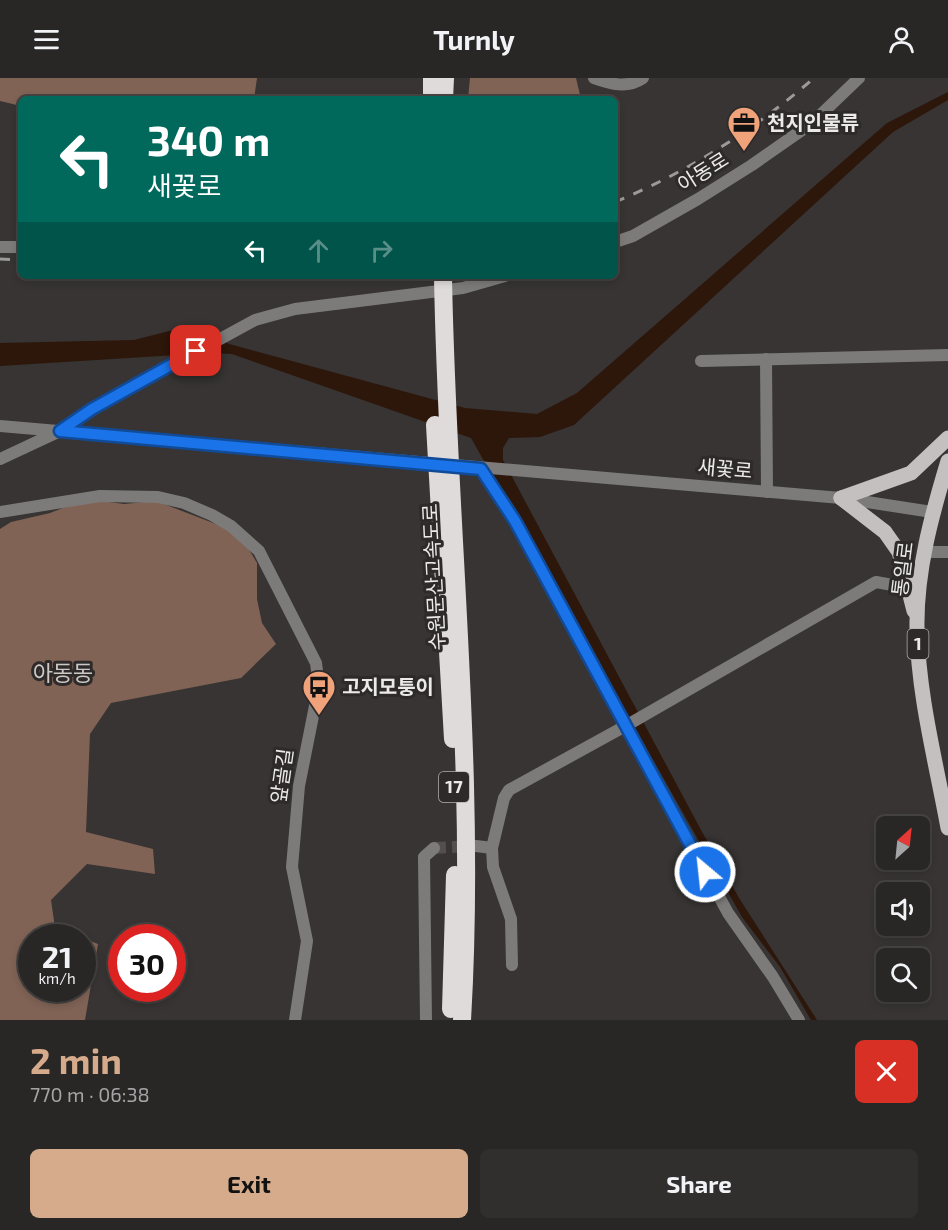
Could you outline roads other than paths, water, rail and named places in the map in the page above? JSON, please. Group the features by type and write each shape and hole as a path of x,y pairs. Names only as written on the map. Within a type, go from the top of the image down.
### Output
{"highway":[{"path":"432,78 432,96"},
{"path":"444,96 445,78"},
{"name":"수원문산고속도로","path":"431,279 468,828 462,1020"},
{"name":"수원문산고속도로","path":"443,279 456,837 450,1020"}],"main road":[{"path":"841,498 911,473 948,438"},
{"name":"통일로","path":"948,460 932,512 917,626 921,685 948,828"},
{"path":"841,498 885,532 899,552 917,626"}],"street":[{"path":"594,78 612,85 624,85 643,78"},
{"name":"아동로","path":"618,241 633,236 752,165 812,123 859,78"},
{"path":"0,247 18,247"},
{"path":"0,459 60,431 92,409 255,320 295,309 464,288 495,279"},
{"path":"701,361 948,354"},
{"path":"766,359 767,492"},
{"path":"0,426 483,469 515,521 628,725 728,913 771,974 799,1020"},
{"name":"새꽃로","path":"483,469 841,498 932,512"},
{"name":"앞골길","path":"0,512 100,496 158,496 184,503 212,515 231,526 259,551 316,663 319,686 299,786 293,856 295,885 307,941 295,1020"},
{"path":"925,552 948,552"},
{"path":"512,965 511,919 493,867 492,849 504,798 509,790 628,725 876,582 909,588"},
{"path":"476,846 492,849"},
{"path":"426,1020 424,857 434,848"}],"tunnel":[{"path":"434,848 472,846"}],"railway":[{"path":"618,201 669,177 720,148 768,115 814,78"},
{"path":"0,259 18,260"}],"place":[{"name":"천지인물류","path":"744,152"},
{"name":"고지모퉁이","path":"319,716"}],"district":[{"name":"아동동","path":"63,673"}]}
